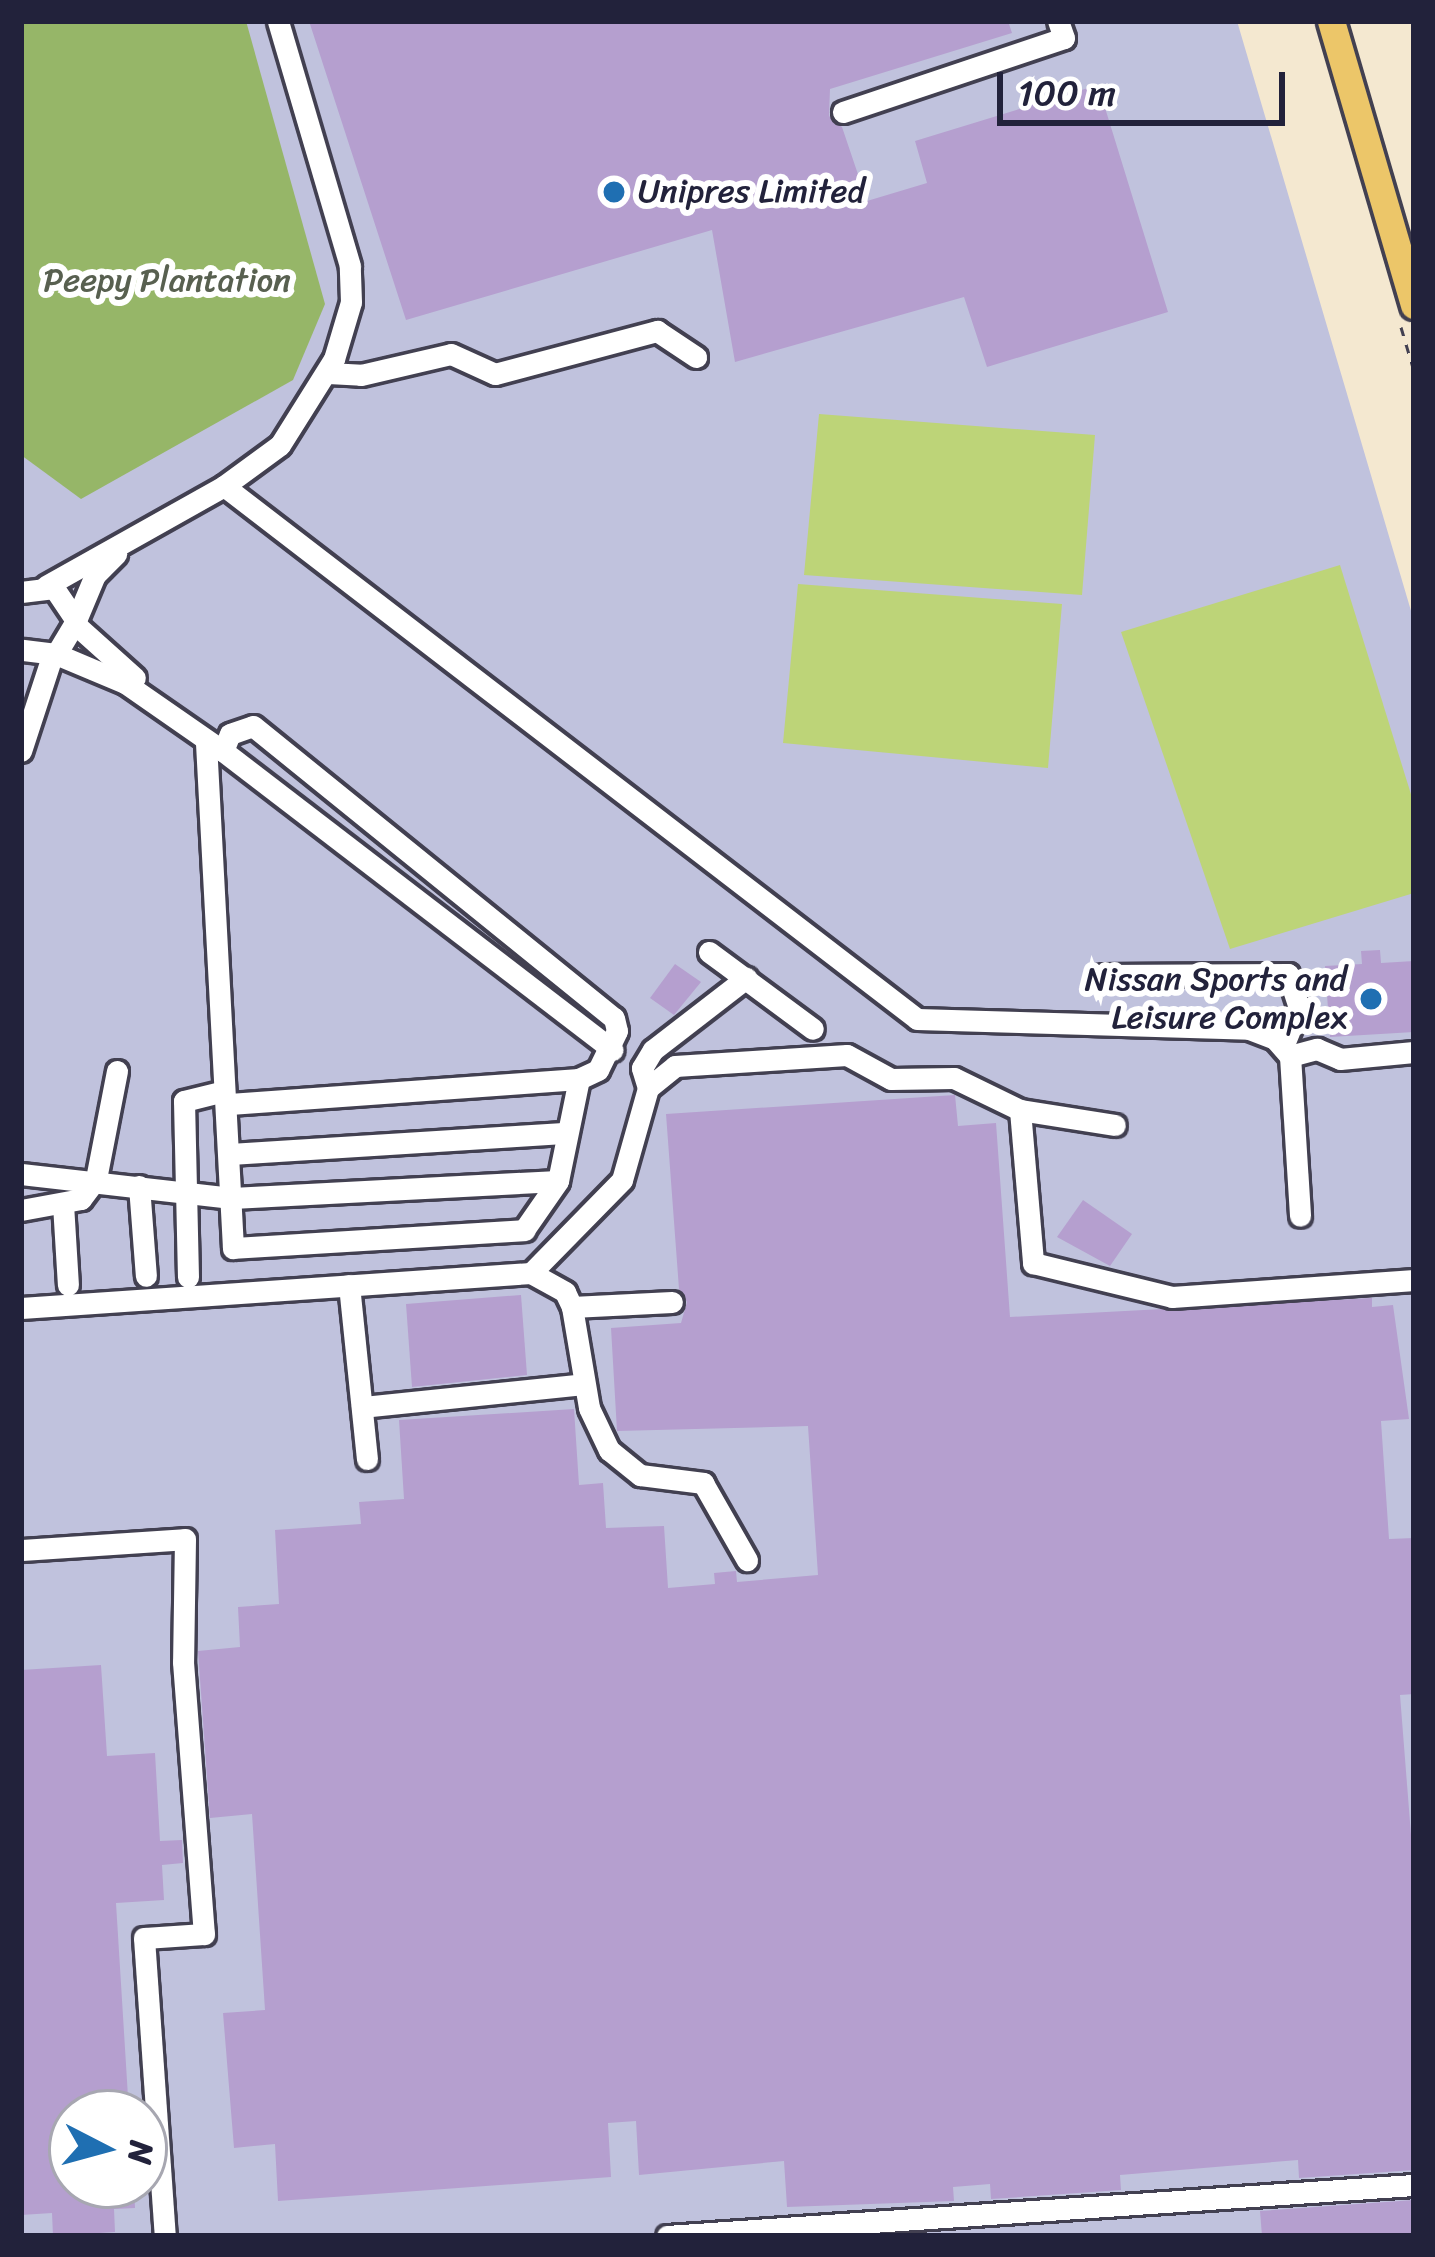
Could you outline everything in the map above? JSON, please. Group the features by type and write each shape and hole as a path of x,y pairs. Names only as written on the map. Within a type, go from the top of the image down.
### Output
{"main road":[{"path":"1331,21 1414,305"}],"lane":[{"path":"32,585 124,545 224,486 280,445 328,373 346,329 350,266 278,21"},
{"path":"844,112 1064,38 1058,21"},
{"path":"328,373 361,375 451,355 495,374 657,331 696,357"},
{"path":"224,486 917,1018 1249,1029 1286,1052 1317,1049 1340,1059 1414,1052"},
{"path":"21,751 54,655 76,623 95,574 124,545"},
{"path":"32,585 65,596 76,623 214,747 233,1248 524,1230 558,1181 580,1079 612,1050 614,1018 253,726 230,734 214,747"},
{"path":"21,650 54,655 124,683 612,1050"},
{"path":"710,952 813,1029"},
{"path":"1102,975 1288,974 1299,1006 1297,1028 1286,1052 1297,1121 1300,1216"},
{"path":"531,1273 622,1180 648,1088 642,1068 653,1050 746,979"},
{"path":"648,1088 675,1066 847,1055 891,1079 954,1078 1020,1110 1115,1125"},
{"path":"21,1210 81,1199 96,1179 117,1071"},
{"path":"188,1277 184,1101 580,1079"},
{"path":"1020,1110 1033,1263 1172,1297 1414,1280"},
{"path":"230,1154 567,1133"},
{"path":"21,1174 186,1188 232,1198 558,1181"},
{"path":"140,1186 146,1276"},
{"path":"63,1204 68,1286"},
{"path":"21,1308 531,1273 565,1292 572,1307 584,1384 609,1450 628,1470 703,1483 747,1560"},
{"path":"349,1285 367,1459"},
{"path":"572,1307 672,1302"},
{"path":"362,1407 584,1384"},
{"path":"21,1550 185,1539 183,1662 205,1934 143,1938 165,2236"},
{"path":"667,2236 1414,2185"}],"shaded area":[{"path":"21,21 1237,21 1414,621 1414,2236 21,2236"}],"green space":[{"name":"Peepy Plantation","path":"21,21 246,21 325,304 293,380 81,499 21,455"},
{"path":"819,414 1095,435 1082,595 804,575"},
{"path":"1340,565 1414,804 1414,893 1230,949 1121,632"},
{"path":"798,584 1062,604 1048,768 783,743"}],"building":[{"name":"Unipres Limited","path":"309,21 1008,21 1012,33 830,89 829,116 842,127 867,201 927,183 915,141 1098,85 1168,312 987,367 964,297 735,362 712,230 406,320"},
{"name":"Nissan Sports and Leisure Complex","path":"1380,950 1381,963 1414,961 1414,1032 1330,1037 1325,966 1362,964 1361,951"},
{"path":"675,964 701,982 674,1015 650,998"},
{"path":"955,1095 958,1126 996,1123 1010,1317 1372,1298 1372,1307 1393,1305 1409,1419 1381,1421 1389,1539 1414,1538 1414,1694 1400,1695 1414,1873 1414,2170 1299,2178 1298,2160 1120,2175 1121,2190 991,2199 990,2184 953,2187 954,2201 787,2207 784,2161 639,2175 636,2121 608,2123 611,2177 278,2201 275,2144 234,2148 223,2013 265,2010 252,1814 210,1818 198,1651 240,1647 238,1607 279,1604 275,1530 361,1524 359,1502 404,1499 399,1420 574,1409 579,1485 603,1483 606,1528 664,1526 668,1588 715,1584 714,1573 736,1571 737,1582 818,1575 808,1426 617,1431 611,1328 681,1323 687,1302 679,1289 666,1114"},
{"path":"1083,1200 1132,1234 1110,1266 1057,1237"},
{"path":"521,1295 527,1375 412,1387 406,1304"},
{"path":"101,1665 107,1756 155,1753 160,1841 182,1840 183,1863 162,1865 164,1900 116,1903 128,2089 48,2089 48,2209 114,2209 115,2232 53,2236 52,2213 21,2215 21,1670"},
{"path":"1414,2200 1414,2236 1262,2236 1260,2211"}],"place":[{"name":"Unipres Limited","path":"614,192"},
{"name":"Nissan Sports and Leisure Complex","path":"1371,999"}]}
